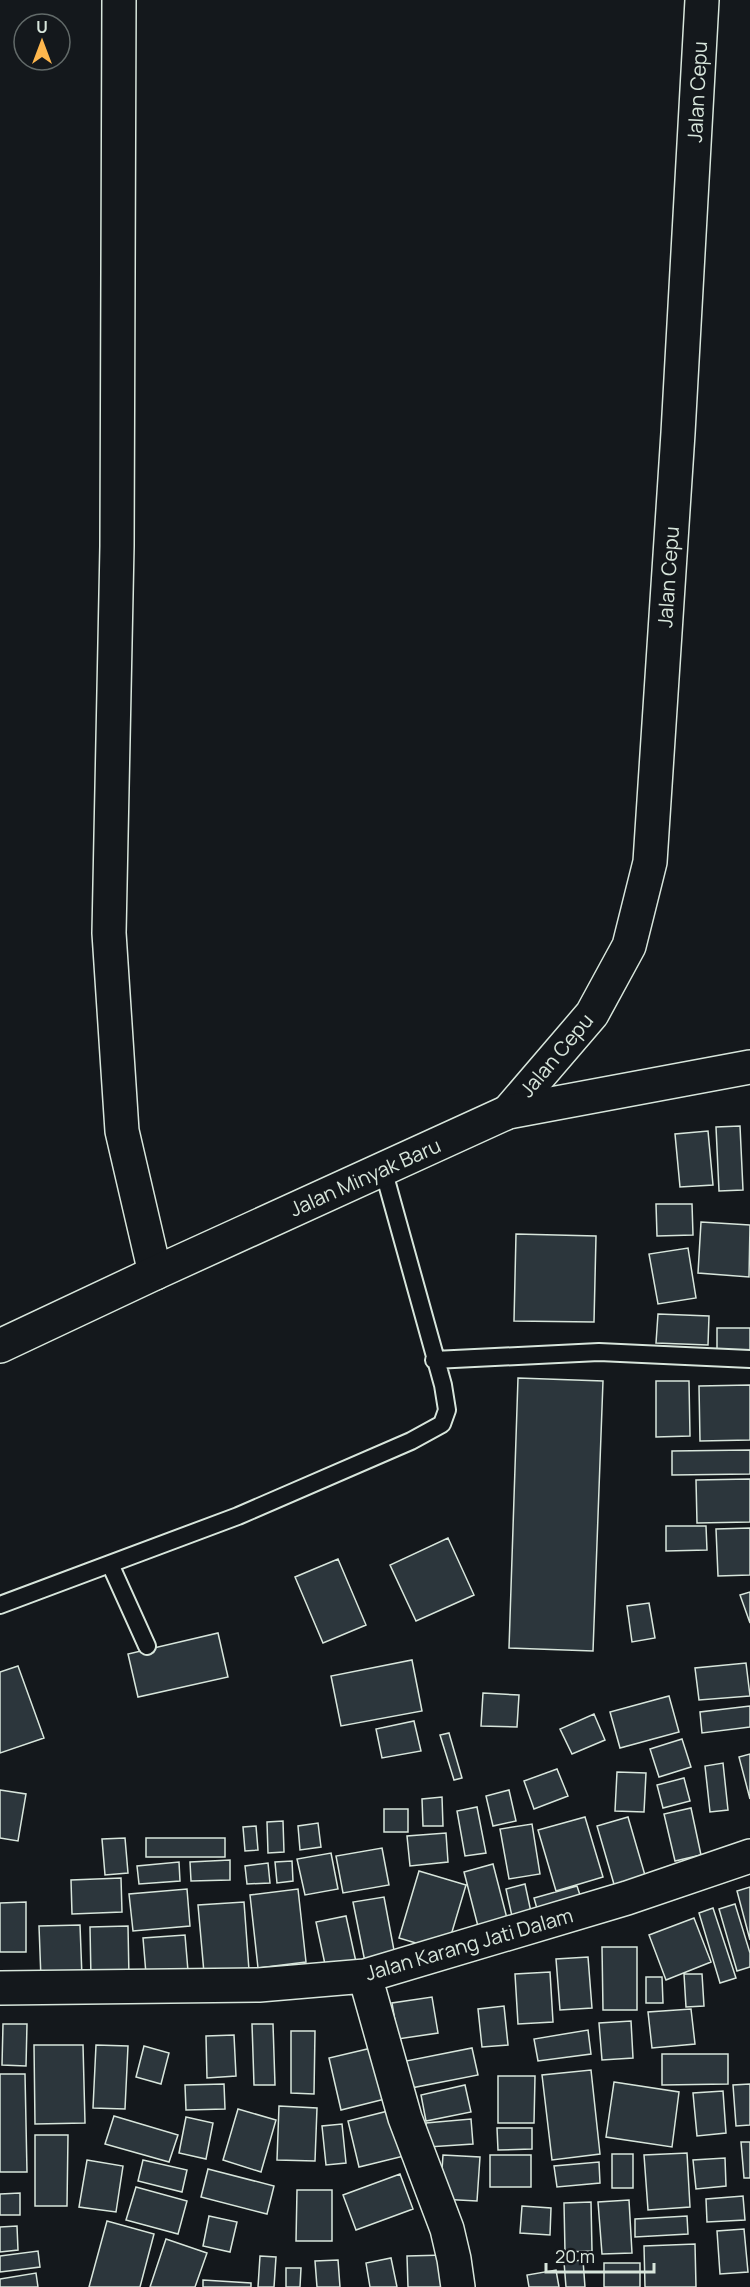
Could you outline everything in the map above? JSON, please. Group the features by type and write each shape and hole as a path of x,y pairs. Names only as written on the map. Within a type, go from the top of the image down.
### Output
{"street":[{"path":"119,0 117,546 109,933 122,1131 155,1273"},
{"name":"Jalan Cepu","path":"508,1112 592,1014 629,946 650,862 679,421 702,0"},
{"name":"Jalan Minyak Baru","path":"0,1346 508,1112 750,1067"},
{"name":"Jalan Karang Jati Dalam","path":"0,1988 259,1985 365,1976 627,1898 750,1856"},
{"path":"365,1976 405,2118 447,2229 458,2287"}],"lane":[{"path":"0,1605 238,1516 411,1441 442,1424 447,1410 443,1385 434,1360 383,1169"},
{"path":"434,1360 599,1352 750,1359"},
{"path":"110,1564 147,1646"}],"building":[{"path":"740,1126 743,1190 719,1191 716,1127"},
{"path":"708,1131 713,1185 680,1187 675,1134"},
{"path":"656,1204 692,1204 693,1235 657,1236"},
{"path":"701,1222 750,1225 749,1277 698,1273"},
{"path":"516,1234 596,1236 594,1322 514,1321"},
{"path":"688,1248 696,1298 658,1304 649,1254"},
{"path":"658,1314 709,1316 708,1345 656,1343"},
{"path":"717,1328 750,1328 750,1351 717,1351"},
{"path":"518,1378 603,1381 593,1651 509,1648"},
{"path":"656,1381 689,1381 690,1436 656,1437"},
{"path":"750,1385 750,1440 700,1441 699,1386"},
{"path":"750,1450 750,1474 672,1475 672,1451"},
{"path":"750,1479 750,1522 697,1523 696,1480"},
{"path":"666,1526 706,1526 707,1550 666,1551"},
{"path":"750,1528 750,1575 718,1576 716,1529"},
{"path":"448,1538 474,1595 416,1621 390,1565"},
{"path":"338,1559 366,1625 323,1643 295,1577"},
{"path":"750,1592 750,1623 740,1595"},
{"path":"649,1603 655,1638 632,1642 627,1606"},
{"path":"218,1633 228,1677 138,1697 128,1654"},
{"path":"412,1660 422,1711 341,1726 331,1676"},
{"path":"746,1663 750,1696 699,1700 695,1668"},
{"path":"18,1666 44,1738 0,1753 0,1672"},
{"path":"483,1693 519,1695 517,1727 481,1726"},
{"path":"669,1696 679,1732 620,1748 610,1712"},
{"path":"750,1706 750,1727 702,1733 700,1712"},
{"path":"594,1714 605,1740 572,1754 560,1729"},
{"path":"414,1721 421,1751 382,1758 376,1729"},
{"path":"449,1733 462,1778 454,1780 440,1735"},
{"path":"682,1739 691,1767 659,1777 650,1749"},
{"path":"750,1754 750,1799 739,1757"},
{"path":"723,1763 728,1810 710,1812 705,1766"},
{"path":"557,1769 568,1796 534,1809 524,1781"},
{"path":"617,1772 646,1773 644,1812 615,1811"},
{"path":"684,1778 690,1801 663,1808 657,1785"},
{"path":"0,1790 26,1794 18,1841 0,1838"},
{"path":"509,1790 516,1821 493,1826 486,1796"},
{"path":"442,1797 443,1826 423,1826 422,1799"},
{"path":"477,1807 486,1853 465,1856 457,1811"},
{"path":"691,1808 701,1855 675,1861 664,1814"},
{"path":"384,1809 408,1809 408,1832 384,1832"},
{"path":"585,1817 603,1877 556,1891 538,1830"},
{"path":"628,1817 649,1889 618,1898 597,1826"},
{"path":"283,1821 284,1852 268,1853 267,1822"},
{"path":"318,1823 321,1847 300,1850 298,1826"},
{"path":"532,1824 540,1874 509,1879 500,1829"},
{"path":"256,1826 258,1850 245,1851 243,1827"},
{"path":"446,1833 448,1862 410,1866 407,1836"},
{"path":"125,1838 128,1873 105,1875 102,1839"},
{"path":"146,1838 225,1838 225,1857 146,1857"},
{"path":"382,1848 389,1885 343,1893 336,1856"},
{"path":"331,1853 338,1889 305,1895 297,1859"},
{"path":"230,1860 230,1880 191,1881 190,1862"},
{"path":"292,1861 293,1881 277,1883 275,1862"},
{"path":"179,1862 180,1881 139,1884 137,1866"},
{"path":"268,1863 270,1883 247,1884 245,1866"},
{"path":"493,1864 510,1930 481,1938 464,1872"},
{"path":"419,1871 466,1885 446,1952 399,1938"},
{"path":"121,1878 122,1912 72,1914 71,1880"},
{"path":"525,1884 534,1926 515,1930 506,1889"},
{"path":"577,1886 585,1910 541,1923 534,1898"},
{"path":"750,1887 750,1940 737,1891"},
{"path":"187,1889 190,1926 133,1931 129,1894"},
{"path":"298,1889 306,1962 258,1968 250,1895"},
{"path":"384,1897 396,1961 366,1967 353,1902"},
{"path":"26,1902 26,1952 0,1952 0,1903"},
{"path":"244,1902 249,1970 204,1973 198,1905"},
{"path":"735,1904 750,1953 750,1967 737,1971 719,1909"},
{"path":"713,1908 736,1978 720,1983 699,1913"},
{"path":"346,1916 356,1962 326,1969 316,1922"},
{"path":"694,1918 711,1962 666,1980 649,1935"},
{"path":"80,1925 82,1977 41,1979 39,1926"},
{"path":"128,1926 129,1978 91,1979 90,1927"},
{"path":"185,1935 188,1971 146,1974 143,1938"},
{"path":"602,1947 637,1947 637,2010 603,2010"},
{"path":"588,1957 592,2008 560,2010 556,1959"},
{"path":"550,1972 553,2022 518,2024 515,1974"},
{"path":"684,1974 702,1974 704,2006 686,2007"},
{"path":"646,1977 662,1977 663,2003 646,2003"},
{"path":"432,1997 438,2033 398,2039 392,2003"},
{"path":"504,2006 508,2045 482,2047 478,2009"},
{"path":"691,2009 695,2044 652,2048 648,2012"},
{"path":"631,2021 633,2058 602,2060 599,2023"},
{"path":"3,2024 27,2024 26,2066 2,2065"},
{"path":"252,2024 273,2024 275,2085 254,2085"},
{"path":"588,2030 591,2054 538,2061 534,2039"},
{"path":"291,2031 315,2031 314,2094 291,2093"},
{"path":"234,2035 236,2076 207,2078 206,2036"},
{"path":"34,2045 83,2045 85,2123 35,2124"},
{"path":"96,2045 128,2046 125,2109 93,2108"},
{"path":"144,2046 169,2053 161,2084 136,2077"},
{"path":"380,2046 393,2097 341,2110 329,2058"},
{"path":"472,2048 478,2075 411,2088 406,2061"},
{"path":"662,2054 728,2054 728,2084 662,2085"},
{"path":"591,2070 600,2154 552,2160 542,2075"},
{"path":"0,2074 25,2074 27,2172 0,2172"},
{"path":"498,2076 535,2076 534,2123 498,2123"},
{"path":"614,2082 679,2092 672,2147 606,2137"},
{"path":"224,2084 225,2109 186,2110 185,2085"},
{"path":"750,2084 750,2125 736,2126 733,2085"},
{"path":"465,2085 471,2112 426,2121 421,2095"},
{"path":"723,2091 726,2133 697,2136 693,2093"},
{"path":"279,2106 317,2108 315,2161 277,2160"},
{"path":"238,2109 276,2120 261,2172 223,2160"},
{"path":"392,2110 404,2156 359,2167 348,2121"},
{"path":"114,2116 178,2135 169,2162 105,2144"},
{"path":"186,2117 213,2123 206,2159 179,2153"},
{"path":"471,2119 473,2144 428,2147 426,2123"},
{"path":"342,2124 346,2163 326,2165 322,2126"},
{"path":"497,2128 532,2128 532,2149 498,2150"},
{"path":"35,2135 68,2135 67,2206 35,2206"},
{"path":"741,2142 750,2142 750,2178 744,2178"},
{"path":"687,2153 690,2207 648,2210 644,2155"},
{"path":"612,2154 633,2154 633,2188 612,2188"},
{"path":"443,2155 480,2157 477,2201 440,2199"},
{"path":"490,2155 531,2155 531,2187 490,2187"},
{"path":"725,2158 726,2186 696,2189 693,2160"},
{"path":"87,2160 123,2166 116,2212 79,2207"},
{"path":"143,2160 187,2170 182,2192 138,2181"},
{"path":"599,2162 600,2183 557,2187 554,2166"},
{"path":"208,2169 274,2186 267,2214 201,2197"},
{"path":"400,2174 413,2209 356,2230 343,2195"},
{"path":"136,2187 187,2201 178,2234 126,2220"},
{"path":"297,2190 332,2190 332,2241 296,2241"},
{"path":"20,2193 20,2215 0,2215 0,2194"},
{"path":"743,2196 745,2220 707,2222 706,2199"},
{"path":"629,2200 632,2253 602,2254 598,2202"},
{"path":"591,2202 592,2251 565,2252 564,2203"},
{"path":"522,2206 551,2208 550,2235 520,2233"},
{"path":"209,2216 237,2222 230,2252 203,2246"},
{"path":"687,2216 688,2234 635,2237 635,2219"},
{"path":"107,2221 154,2234 140,2287 89,2287"},
{"path":"17,2226 18,2250 0,2252 0,2227"},
{"path":"744,2229 748,2272 720,2274 717,2231"},
{"path":"166,2239 207,2253 195,2287 150,2287"},
{"path":"695,2244 696,2287 645,2287 644,2246"},
{"path":"38,2251 40,2267 0,2272 0,2256"},
{"path":"445,2255 446,2287 408,2287 407,2256"},
{"path":"260,2256 276,2257 274,2287 258,2287"},
{"path":"391,2258 397,2287 370,2287 366,2263"},
{"path":"338,2260 340,2287 317,2287 315,2261"},
{"path":"583,2260 585,2287 566,2287 564,2262"},
{"path":"604,2263 640,2263 640,2287 604,2287"},
{"path":"286,2268 301,2268 300,2287 286,2287"},
{"path":"556,2270 559,2287 529,2287 527,2275"},
{"path":"36,2273 38,2287 0,2287 0,2279"},
{"path":"203,2280 251,2283 251,2287 203,2287"}]}
